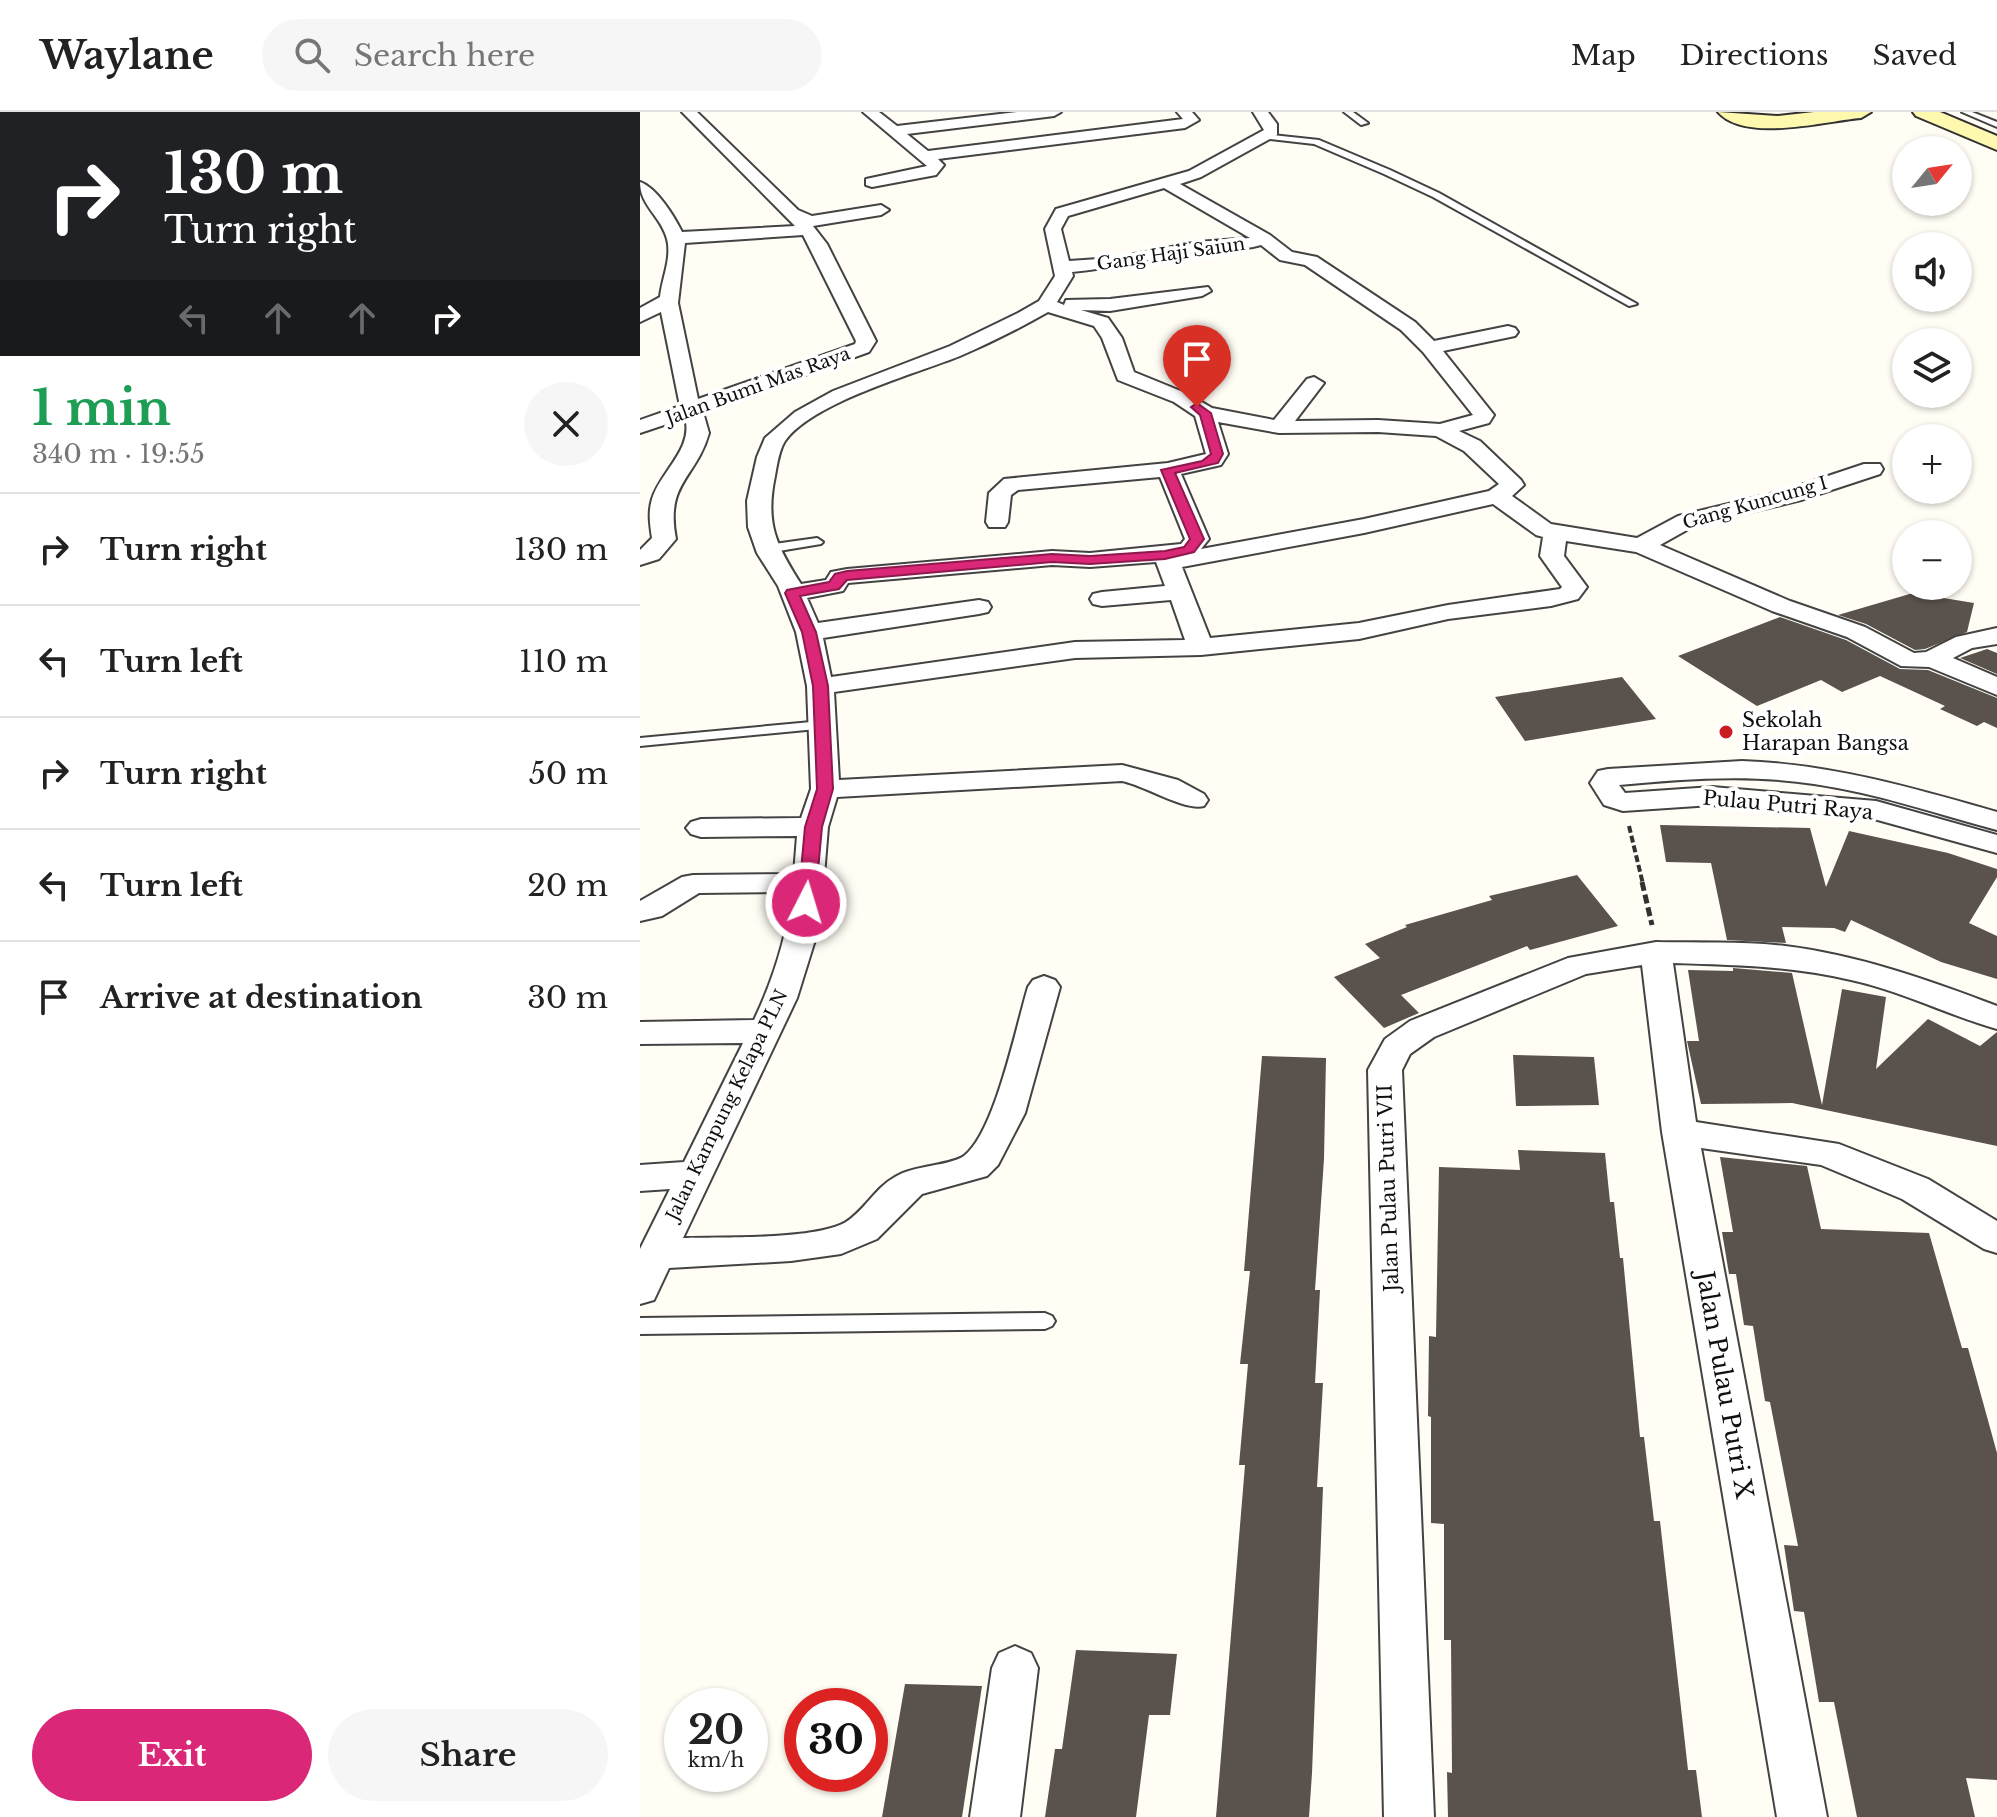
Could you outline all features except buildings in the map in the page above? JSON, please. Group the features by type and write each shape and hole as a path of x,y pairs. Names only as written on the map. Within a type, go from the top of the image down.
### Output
{"street":[{"name":"Jalan Bumi Mas Raya","path":"640,427 865,345 864,336 829,264 805,223 689,112"},
{"path":"870,112 936,165 930,172 872,182"},
{"path":"925,156 1185,124 1192,120 1184,112"},
{"path":"1728,112 1742,119 1779,123 1861,112"},
{"path":"893,131 1044,113"},
{"path":"1914,113 1959,118 1997,144"},
{"path":"1048,302 1061,285 1063,267 1053,229 1062,213 1195,174 1261,124"},
{"name":"Gang Haji Saiun","path":"1169,184 1264,239"},
{"path":"640,187 668,223 675,238 678,256 669,299 678,360 691,410 698,418 698,434 694,444 669,481 661,501 664,539 651,554 640,558"},
{"path":"675,238 805,223 881,210"},
{"path":"1048,302 1101,322 1112,338 1125,376 1181,398 1205,413 1279,427 1378,426 1440,430 1482,419 1484,415 1430,348 1408,326 1311,261 1286,256 1264,239"},
{"name":"Gang Haji Saiun","path":"1063,267 1113,263 1198,247 1243,245 1264,239"},
{"path":"1048,302 1110,305 1202,291"},
{"path":"640,316 669,299"},
{"name":"Jalan Kampung Kelapa PLN","path":"640,1289 781,998 804,924 813,827 825,789 820,686 809,632 792,593 767,549 760,527 758,501 768,457 776,438 802,416 840,395 957,350 1048,302"},
{"path":"1430,348 1508,332"},
{"path":"1279,427 1314,383"},
{"path":"997,522 1000,493 1012,484 1168,470 1213,460 1217,454 1205,413"},
{"path":"792,593 834,586 840,577 847,576 1052,558 1167,559 1364,526 1497,496 1510,490 1513,485 1509,479 1472,446 1440,430"},
{"name":"Gang Kuncung I","path":"1641,546 1686,521 1793,495 1872,469"},
{"path":"1167,559 1189,549 1197,539 1168,470"},
{"path":"1497,496 1533,526 1555,533 1641,546 1781,606 1856,632 1910,661 1932,659 1965,642 1997,636"},
{"path":"820,686 1075,650 1201,647 1359,631 1448,612 1526,604 1569,594 1575,587 1552,556 1555,533"},
{"path":"1167,559 1201,647"},
{"path":"1102,599 1181,592"},
{"path":"809,632 979,607"},
{"path":"1932,659 1997,687"},
{"path":"825,789 1122,773 1150,778 1176,788 1194,800"},
{"name":"Pulau Putri Raya","path":"1623,802 1712,796 1880,799 1997,821"},
{"name":"Pulau Putri Raya","path":"1880,799 1997,844"},
{"path":"701,828 813,827"},
{"path":"640,911 651,909 693,884 808,883"},
{"name":"Jalan Pulau Putri VII","path":"1409,1817 1385,1070 1397,1047 1422,1029 1579,965 1656,952 1784,956 1855,970 1919,988 1997,1018"},
{"name":"Jalan Pulau Putri X","path":"1656,952 1680,1132 1802,1817"},
{"path":"656,1254 818,1244 854,1236 877,1219 891,1200 909,1185 937,1174 974,1167 995,1146 1004,1123 1044,987"},
{"path":"640,1033 764,1031"},
{"path":"1680,1132 1826,1153 1915,1189 1997,1239"},
{"path":"640,1178 694,1174"},
{"path":"995,1817 1015,1668"}],"lane":[{"path":"1348,112 1364,123"},
{"path":"1959,118 1997,125"},
{"path":"1261,124 1316,142 1399,178 1460,208 1632,304"},
{"path":"767,549 817,542"},
{"path":"640,742 822,725"},
{"path":"640,1326 1045,1321"}],"path":[{"path":"1623,802 1647,893 1656,952"}],"place":[{"name":"Sekolah Harapan Bangsa","path":"1726,732"}],"route":[{"path":"806,903 813,827 825,789 820,686 809,632 792,593 834,586 840,577 847,576 1052,558 1090,560 1165,555 1189,549 1197,539 1168,470 1204,464 1217,454 1205,413 1197,407"}]}
